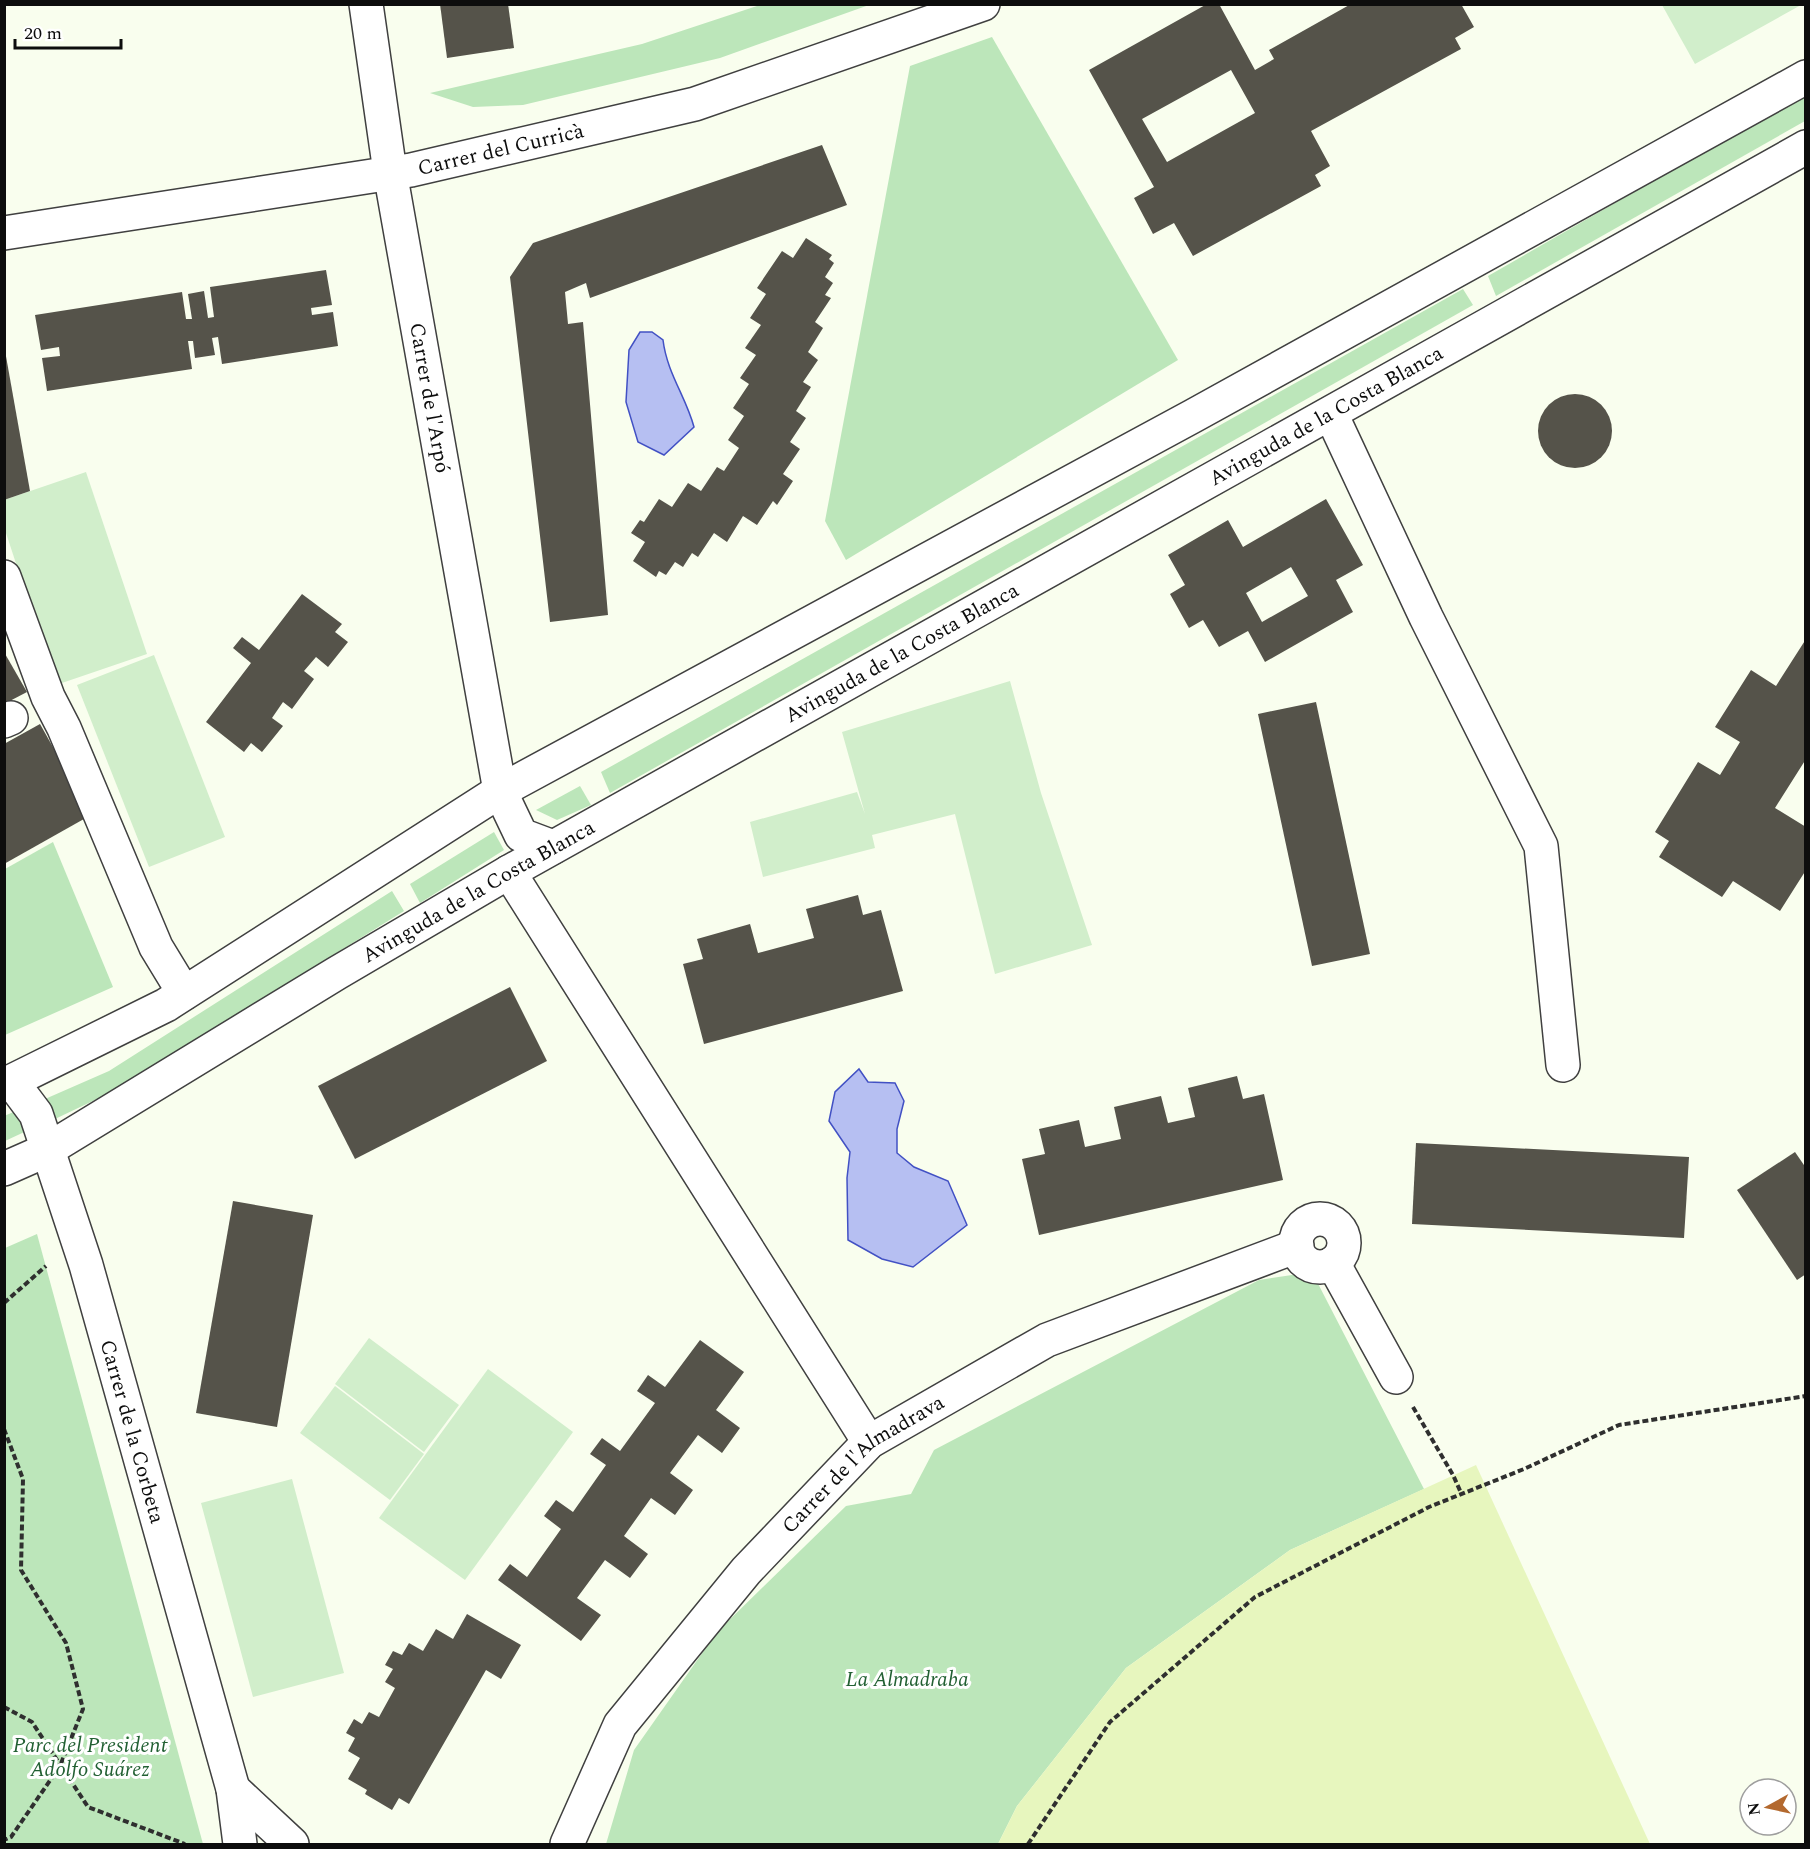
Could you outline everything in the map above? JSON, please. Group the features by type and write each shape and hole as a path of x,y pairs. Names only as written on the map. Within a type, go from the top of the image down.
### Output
{"street":[{"name":"Carrer de l'Arpó","path":"366,4 390,172 500,791 521,836 553,848"},
{"name":"Carrer del Curricà","path":"4,233 411,170 695,104 983,4"},
{"path":"8,1083 166,1005 500,791 1193,416 1806,77"},
{"name":"Avinguda de la Costa Blanca","path":"4,1168 47,1150 509,872 1806,147"},
{"path":"1331,414 1426,617 1541,846 1563,1065"},
{"path":"4,577 48,698 64,728 156,947 184,993"},
{"path":"509,872 869,1442"},
{"name":"Carrer de la Corbeta","path":"8,1083 36,1114 86,1265 233,1789 240,1845"},
{"name":"Carrer de l'Almadrava","path":"567,1845 620,1725 746,1571 869,1442 1047,1340 1297,1246 1306,1262 1314,1266 1333,1263 1396,1377"},
{"path":"233,1789 292,1845"}],"path":[{"path":"4,1303 46,1266"},
{"path":"1396,1377 1453,1475 1462,1495"},
{"path":"1028,1845 1110,1722 1255,1597 1429,1507 1462,1495 1619,1425 1806,1396"},
{"path":"4,1429 23,1479 21,1570 66,1643 82,1709 60,1766 11,1837 4,1840"},
{"path":"4,1707 32,1722 88,1807 185,1845"}],"green space":[{"path":"763,4 869,5 720,58 523,105 473,107 430,93 642,44"},
{"path":"992,37 1178,360 846,560 825,521 910,66"},
{"path":"1805,94 1805,121 1496,296 1488,276"},
{"path":"1463,289 1473,305 610,793 601,772"},
{"path":"580,786 591,805 557,820 536,810"},
{"path":"494,832 504,850 420,903 410,884"},
{"path":"53,842 113,987 5,1035 5,869"},
{"path":"392,891 404,911 118,1089 55,1119 45,1099 109,1071"},
{"path":"16,1111 33,1128 5,1141 4,1116"},
{"name":"Parc del President Adolfo Suárez","path":"37,1234 203,1844 5,1844 5,1248"},
{"name":"La Almadraba","path":"1312,1272 1424,1489 1290,1550 1126,1668 1017,1806 998,1844 606,1844 634,1750 717,1632 846,1506 911,1494 934,1450 1259,1280"}],"sand":[{"path":"1476,1465 1650,1844 998,1844 1017,1806 1126,1668 1290,1550"}],"shaded area":[{"path":"1662,5 1801,5 1695,64"},
{"path":"86,472 147,654 56,685 5,530 4,500"},
{"path":"154,655 225,837 149,867 77,685"},
{"path":"1010,681 1041,793 1092,945 995,974 955,814 872,835 875,848 763,877 750,822 857,792 865,814 842,732"},
{"path":"369,1338 459,1405 424,1452 335,1384"},
{"path":"488,1369 573,1432 465,1580 379,1518"},
{"path":"335,1386 424,1454 390,1500 300,1433"},
{"path":"292,1479 344,1673 253,1697 201,1503"}],"water":[{"path":"640,332 652,332 663,340 668,363 694,427 664,455 638,442 626,402 629,350"},
{"path":"859,1069 868,1082 895,1083 904,1101 897,1129 897,1153 914,1167 948,1181 967,1225 913,1267 882,1259 848,1240 847,1178 850,1152 829,1121 835,1092"}],"building":[{"path":"440,4 508,4 514,48 447,58"},
{"path":"1207,4 1219,4 1255,70 1274,59 1269,50 1351,4 1461,4 1474,27 1455,38 1461,49 1311,131 1330,166 1315,175 1321,186 1193,256 1174,223 1153,234 1134,198 1154,187 1089,70","holes":["1231,70 1255,113 1167,162 1142,119"]},
{"path":"822,145 847,205 590,298 586,283 565,292 568,324 583,322 608,615 550,622 510,277 533,243"},
{"path":"806,238 832,255 829,259 834,263 825,277 833,283 825,295 831,298 815,322 823,328 808,352 818,360 803,382 811,387 796,411 806,418 790,442 800,449 783,474 793,481 777,505 773,501 757,525 743,516 727,542 714,533 698,557 692,553 683,567 675,562 666,575 659,571 656,577 633,561 645,542 631,533 640,520 644,522 659,499 672,507 688,483 701,491 717,467 724,471 739,448 728,440 744,416 733,408 749,384 740,378 756,355 745,348 761,325 750,318 766,294 757,288 782,251 793,258"},
{"path":"326,270 332,305 311,308 312,315 333,312 338,346 222,364 218,337 212,338 215,355 195,358 193,341 188,341 192,369 47,391 42,358 60,356 59,347 41,350 35,315 182,292 186,319 192,319 188,294 204,291 208,318 214,317 210,287"},
{"path":"4,345 30,491 4,500"},
{"path":"1575,394 1596,400 1606,410 1612,431 1606,452 1596,462 1575,468 1554,462 1544,452 1538,431 1544,410 1554,400"},
{"path":"1326,499 1363,565 1336,580 1353,612 1265,662 1248,631 1219,647 1203,620 1189,628 1170,594 1185,585 1168,555 1228,520 1243,547","holes":["1291,567 1308,596 1262,622 1246,593"]},
{"path":"302,594 342,624 335,632 348,642 328,667 316,657 304,671 314,679 292,709 283,702 272,718 283,726 262,752 251,743 244,752 206,722 251,663 233,648 242,637 259,650"},
{"path":"1806,639 1806,759 1775,808 1806,827 1806,870 1780,911 1733,881 1722,897 1659,857 1669,841 1655,832 1698,762 1720,775 1740,742 1715,727 1751,670 1776,686"},
{"path":"4,652 27,692 4,704"},
{"path":"1316,702 1370,954 1312,966 1258,714"},
{"path":"40,724 91,815 4,864 4,744"},
{"path":"858,895 863,915 881,910 903,991 704,1044 683,964 703,959 697,939 750,924 758,953 814,938 806,909"},
{"path":"510,987 547,1061 355,1159 318,1086"},
{"path":"1237,1076 1243,1099 1264,1094 1283,1180 1039,1235 1022,1159 1045,1154 1039,1129 1079,1120 1085,1147 1121,1139 1114,1107 1161,1096 1168,1123 1195,1117 1188,1088"},
{"path":"1416,1143 1689,1157 1684,1238 1412,1224"},
{"path":"1795,1152 1806,1168 1806,1274 1797,1280 1737,1190"},
{"path":"233,1201 313,1215 277,1427 196,1413"},
{"path":"700,1340 744,1372 716,1410 740,1428 722,1453 698,1435 670,1473 693,1490 675,1515 651,1498 624,1536 648,1554 630,1578 605,1560 577,1598 601,1615 581,1641 498,1580 510,1564 527,1577 561,1529 544,1516 556,1500 573,1512 606,1465 590,1454 602,1438 620,1451 655,1403 637,1391 648,1375 665,1387"},
{"path":"467,1614 521,1645 501,1679 486,1670 409,1804 399,1798 392,1810 365,1794 367,1790 348,1779 360,1758 348,1751 355,1738 346,1733 354,1719 362,1724 369,1712 379,1717 395,1688 385,1682 393,1669 385,1665 393,1651 402,1655 409,1643 423,1651 436,1629 453,1639"}]}
